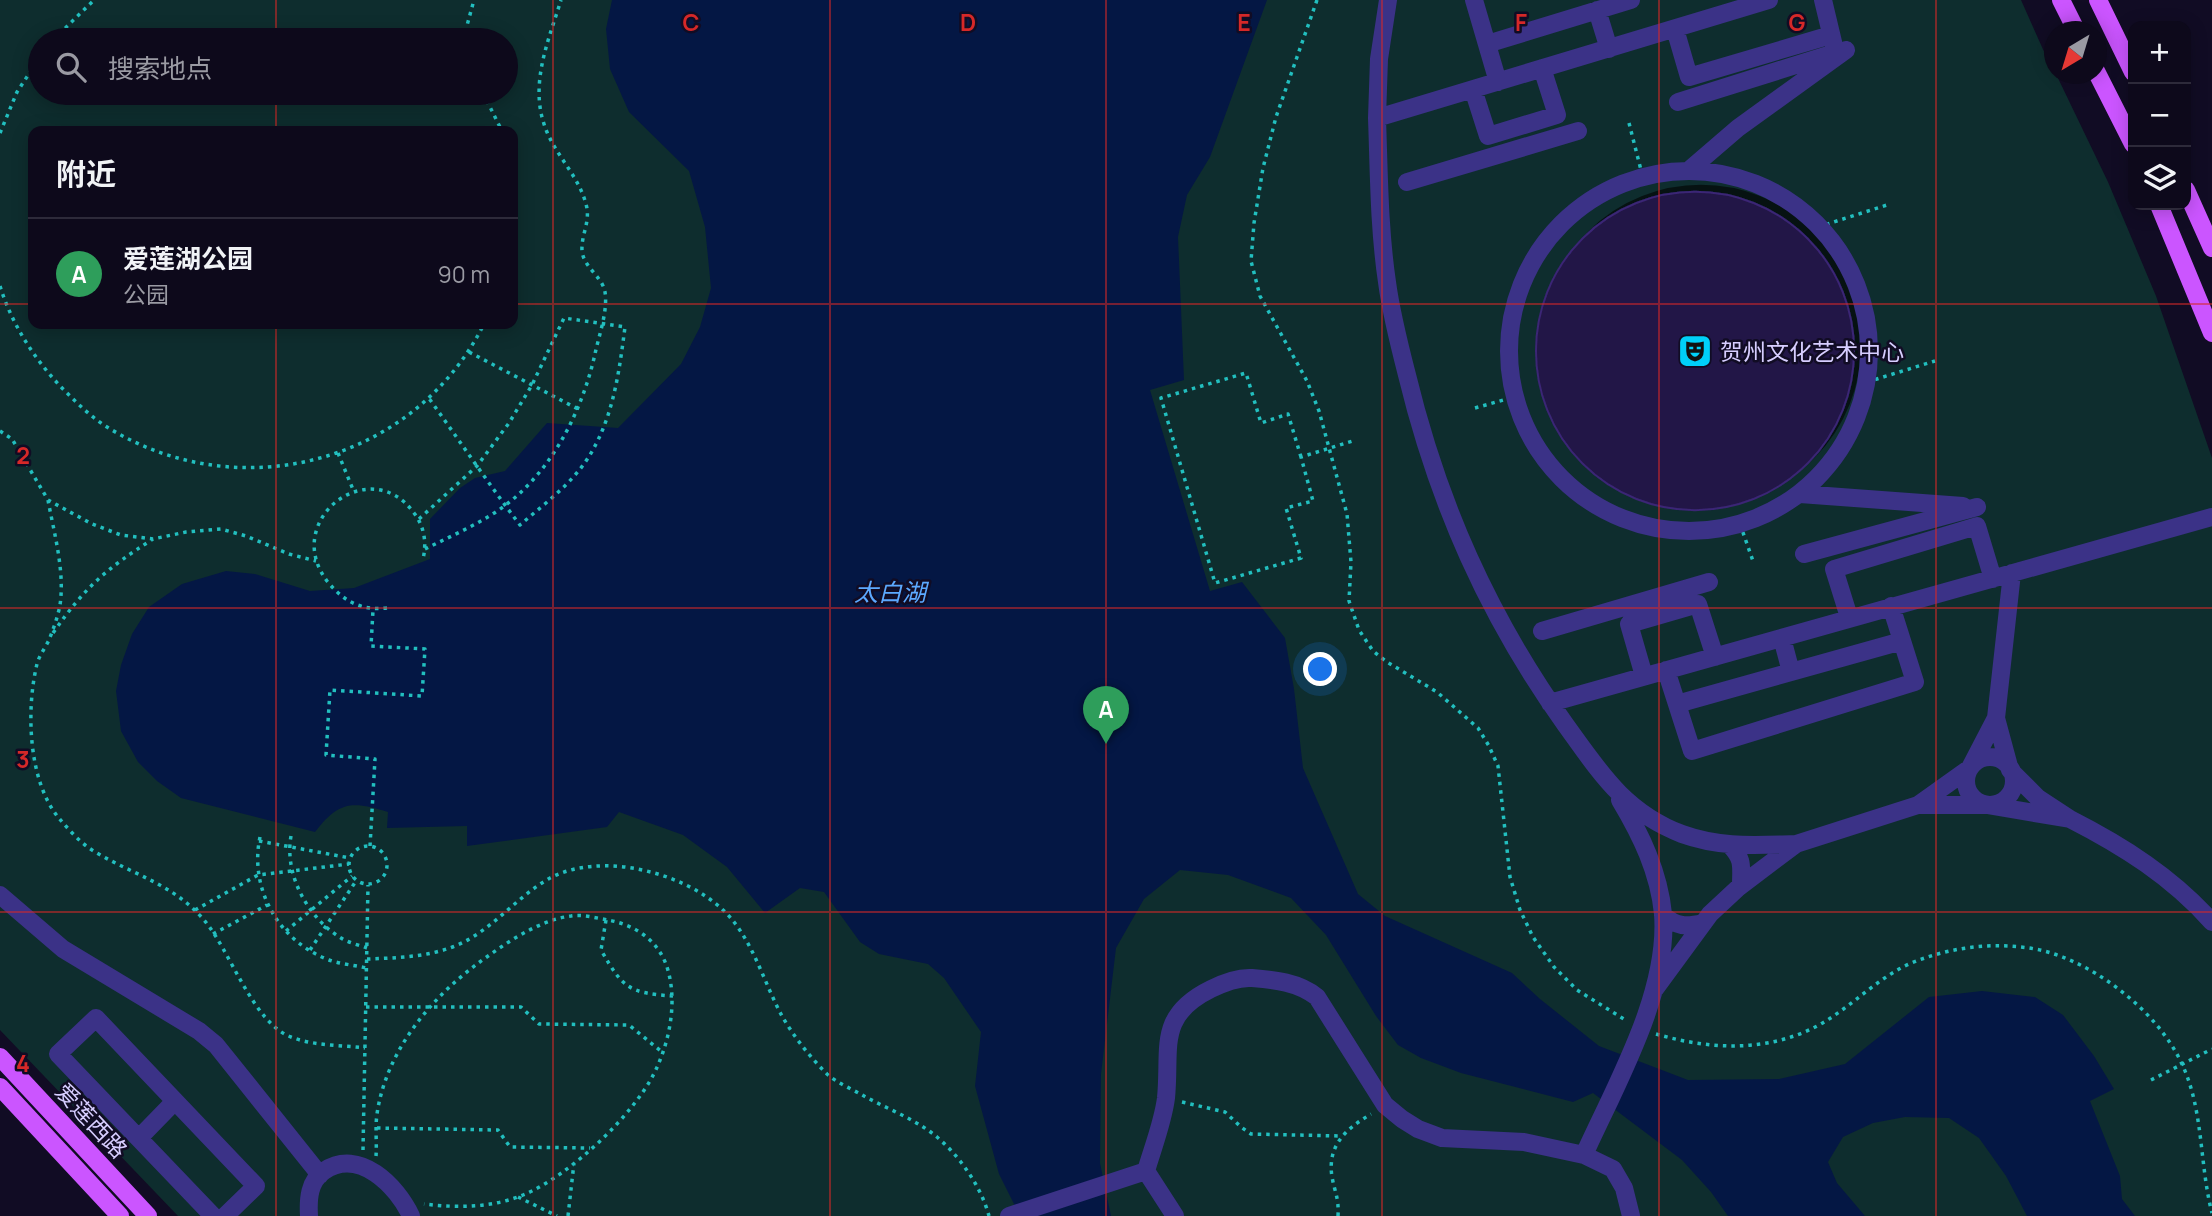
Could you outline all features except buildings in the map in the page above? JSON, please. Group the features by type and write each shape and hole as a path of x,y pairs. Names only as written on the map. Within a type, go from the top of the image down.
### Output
{"main road":[{"path":"2061,0 2072,21"},
{"path":"2098,0 2128,62"},
{"path":"2103,84 2128,134"},
{"path":"2191,201 2212,248"},
{"path":"2161,210 2212,333"},
{"name":"爱莲西路","path":"0,1057 148,1216"},
{"name":"爱莲西路","path":"0,1087 120,1216"}],"street":[{"path":"1388,0 1378,68 1380,203 1387,282 1423,436 1441,495 1489,601 1550,703 1617,794 1636,827 1650,860 1663,915 1655,989 1641,1028 1584,1155"},
{"path":"1474,0 1498,82"},
{"path":"1487,44 1631,0"},
{"path":"1377,118 1675,29 1716,8 1769,0"},
{"path":"1823,0 1835,53"},
{"path":"1597,10 1609,49"},
{"path":"1675,29 1689,77 1831,35"},
{"path":"1678,102 1846,50 1738,128 1688,171"},
{"path":"1473,89 1488,136 1499,133 1557,115 1542,68"},
{"path":"1407,182 1578,131"},
{"path":"1688,171 1733,177 1775,193 1811,219 1840,253 1860,294 1869,337 1867,382 1849,434 1832,463 1800,494 1775,510 1740,524 1699,532 1650,528 1604,510 1564,481 1556,471 1534,442 1514,397 1508,347 1516,298 1537,253 1570,215 1611,188 1643,178 1659,173 1688,171"},
{"path":"1800,494 1977,507 1974,517 1993,579"},
{"path":"1804,554 1974,517"},
{"path":"1849,617 1834,569 1974,517"},
{"path":"1550,703 2212,517"},
{"path":"2012,573 1996,718 1970,768 1966,783 1968,791 1980,803 2070,819"},
{"path":"1542,631 1709,582"},
{"path":"1644,676 1629,624 1698,604 1714,657"},
{"path":"1666,670 1692,751 1915,682 1891,606"},
{"path":"1782,638 1791,672"},
{"path":"1677,704 1902,641"},
{"path":"1918,805 1987,805 2002,802 2011,791 2013,777 1996,718"},
{"path":"1617,794 1658,823 1718,845 1796,844 1918,805 1976,762 1991,758 2006,764 2038,799 2100,834 2161,874 2182,890 2212,922"},
{"path":"1650,860 1660,841 1681,833"},
{"path":"1655,989 1703,923 1741,885 1796,844"},
{"path":"1730,845 1739,855 1741,885"},
{"path":"0,895 63,949 199,1031 216,1045 320,1174"},
{"path":"1663,915 1673,923 1685,927 1703,923"},
{"path":"1175,1216 1146,1171 1166,1099 1167,1046 1173,1023 1192,998 1244,977 1277,980 1305,987 1317,997 1385,1105 1418,1129 1442,1138 1524,1142 1584,1155 1613,1169 1624,1188 1631,1216"},
{"path":"213,1216 58,1054 96,1018 256,1186 225,1216"},
{"path":"139,1138 175,1101"},
{"path":"309,1216 310,1193 320,1174 341,1163 369,1170 394,1189 408,1209"},
{"path":"1009,1216 1146,1171"}],"path":[{"path":"66,28 93,0"},
{"path":"466,28 474,0"},
{"path":"425,549 492,515 541,470 579,409 589,380 602,323 605,290 601,281 590,270 582,251 589,221 586,204 575,176 544,125 539,89 542,61 561,0"},
{"path":"1317,0 1269,142 1254,223 1251,261 1259,296 1307,381 1319,411 1347,514 1351,562 1349,601 1359,630 1373,651 1437,692 1478,728 1489,746 1498,766 1510,877 1520,910 1533,937 1554,967 1577,990 1606,1010 1641,1028 1688,1042 1719,1047 1757,1044 1800,1034 1828,1021 1877,983 1908,965 1947,951 1990,945 2032,948 2075,962 2128,995 2152,1018 2182,1064 2200,1125 2212,1213"},
{"path":"0,133 17,92 28,75"},
{"path":"489,105 500,126"},
{"path":"0,113 7,113"},
{"path":"1629,123 1643,178"},
{"path":"1818,227 1890,204"},
{"path":"0,286 2,299 28,345 51,377 105,426 134,442 178,459 231,468 291,465 338,453 388,429 428,397 457,368 481,329"},
{"path":"419,519 477,466 509,423 532,385 564,318 625,327 617,388 596,444 571,480 520,524 505,505 477,466 428,397"},
{"path":"469,351 579,409"},
{"path":"1867,382 1935,361"},
{"path":"1246,373 1261,423 1289,414 1301,457 1313,501 1286,508 1301,558 1215,583 1161,398 1246,373"},
{"path":"1475,408 1514,397"},
{"path":"0,431 12,439 48,500 59,563 60,604 50,638"},
{"path":"1301,457 1356,440"},
{"path":"338,453 354,492"},
{"path":"387,608 373,610 352,604 341,597 325,578 316,561 314,543 317,525 326,510 340,498 354,492 375,489 393,494 408,504 419,519 424,534 423,559"},
{"path":"48,500 69,513 121,535 153,539 186,532 221,529 316,561"},
{"path":"1740,524 1753,561"},
{"path":"153,539 100,575 76,600 37,662 31,744 46,799 66,826 95,853 169,889 195,910 213,934 236,974 276,1029 291,1037 310,1042 365,1048"},
{"path":"370,846 375,759 326,755 330,690 422,696 425,649 371,646 373,610"},
{"path":"290,836 292,871 312,910 342,939 367,948"},
{"path":"350,858 259,839 256,855 258,875 267,905 286,931 310,950 329,960 366,968"},
{"path":"370,846 382,852 388,863 380,881 368,885 356,881 349,864 350,858 358,849 370,846"},
{"path":"195,910 258,875 349,864"},
{"path":"367,959 405,957 455,946 475,936 552,877 580,868 624,866 647,870 679,881 723,909 740,929 783,1017 814,1059 830,1076 922,1126 944,1143 971,1177 985,1201 989,1216"},
{"path":"286,931 352,876"},
{"path":"310,950 356,881"},
{"path":"368,885 365,1048 369,1170"},
{"path":"213,934 267,905"},
{"path":"369,1170 377,1114 386,1077 410,1032 428,1007 452,983 481,961 548,922 572,915 622,923 643,933 656,945 671,981 673,996 668,1034 659,1065 642,1093 611,1130 574,1163 549,1181 518,1197 489,1205 408,1209"},
{"path":"606,920 601,950 621,981 642,994 673,996"},
{"path":"366,1007 521,1007 539,1024 629,1025 662,1052"},
{"path":"2151,1080 2212,1049"},
{"path":"1166,1099 1201,1104 1225,1112 1251,1134 1342,1136"},
{"path":"1338,1216 1339,1196 1331,1161 1342,1136 1350,1126 1385,1105"},
{"path":"377,1128 498,1130 510,1147 592,1148"},
{"path":"568,1216 574,1163"},
{"path":"518,1197 557,1216"}],"green space":[{"path":"0,0 2021,0 2044,52 2044,84 2061,84 2108,182 2156,296 2212,458 2212,1216 178,1216 0,1030"}],"water":[{"name":"太白湖","path":"612,0 1267,0 1210,157 1187,195 1178,237 1184,380 1150,390 1210,591 1242,582 1285,638 1303,768 1358,894 1385,916 1512,973 1599,1046 1688,1080 1779,1079 1845,1064 1929,997 1982,991 2035,997 2063,1015 2094,1056 2114,1089 2090,1101 2120,1176 2122,1199 2135,1216 2027,1216 2006,1176 1979,1138 1949,1118 1905,1117 1873,1123 1843,1137 1828,1162 1837,1183 1865,1216 1728,1216 1682,1160 1593,1093 1573,1102 1461,1073 1421,1058 1398,1045 1376,1016 1326,935 1291,898 1228,875 1180,870 1144,899 1116,948 1101,1074 1100,1163 1111,1216 1020,1216 999,1174 975,1086 981,1032 944,978 928,964 879,954 860,942 824,892 800,888 765,913 727,867 683,835 619,812 607,827 467,846 467,826 387,828 388,812 355,805 338,809 315,832 181,798 157,781 138,762 121,731 116,691 121,665 132,634 149,607 182,584 226,571 255,574 310,591 354,588 430,559 430,519 460,488 475,478 505,471 547,423 618,428 681,364 700,327 711,288 705,227 689,171 629,112 610,69 606,29"}],"place":[{"name":"贺州文化艺术中心","path":"1695,351"},
{"name":"爱莲湖公园","path":"1106,744"}]}
